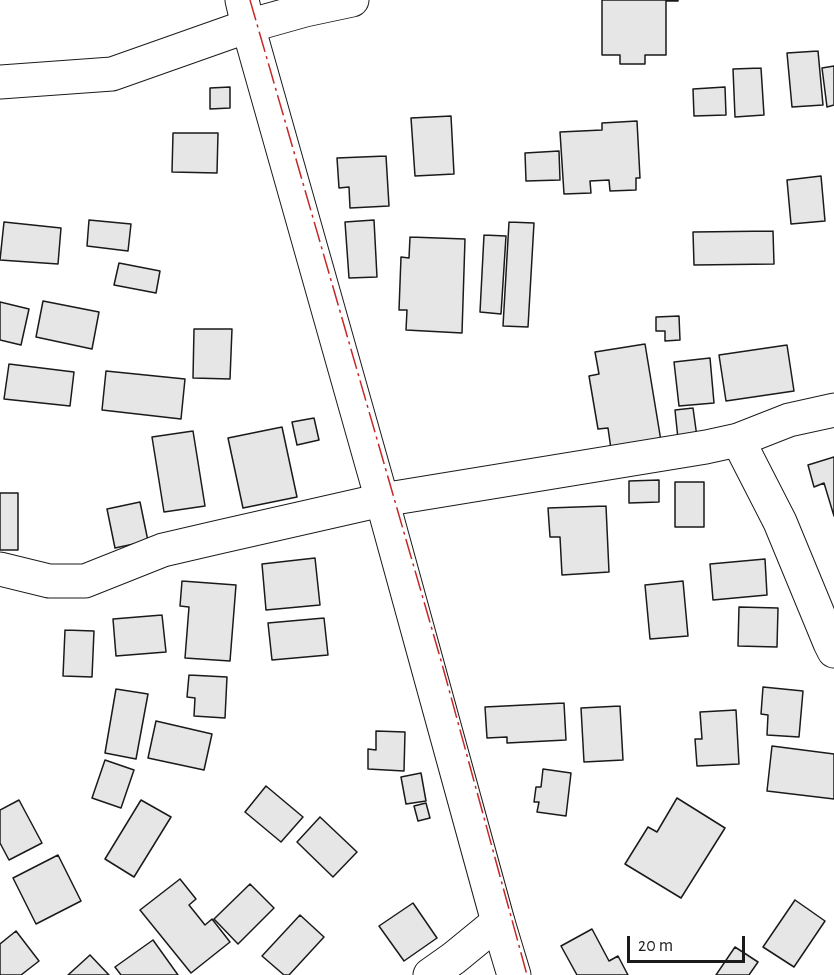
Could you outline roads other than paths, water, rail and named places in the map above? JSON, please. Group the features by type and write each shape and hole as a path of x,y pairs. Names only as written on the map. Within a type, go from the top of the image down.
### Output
{"street":[{"path":"0,82 112,74 245,13 305,10 352,0"},
{"path":"245,13 514,975"},
{"path":"0,569 49,581 85,581 163,550 382,500 706,447 738,440 789,420 834,410"},
{"path":"738,440 780,522 834,651"},
{"path":"430,975 498,922"}]}
